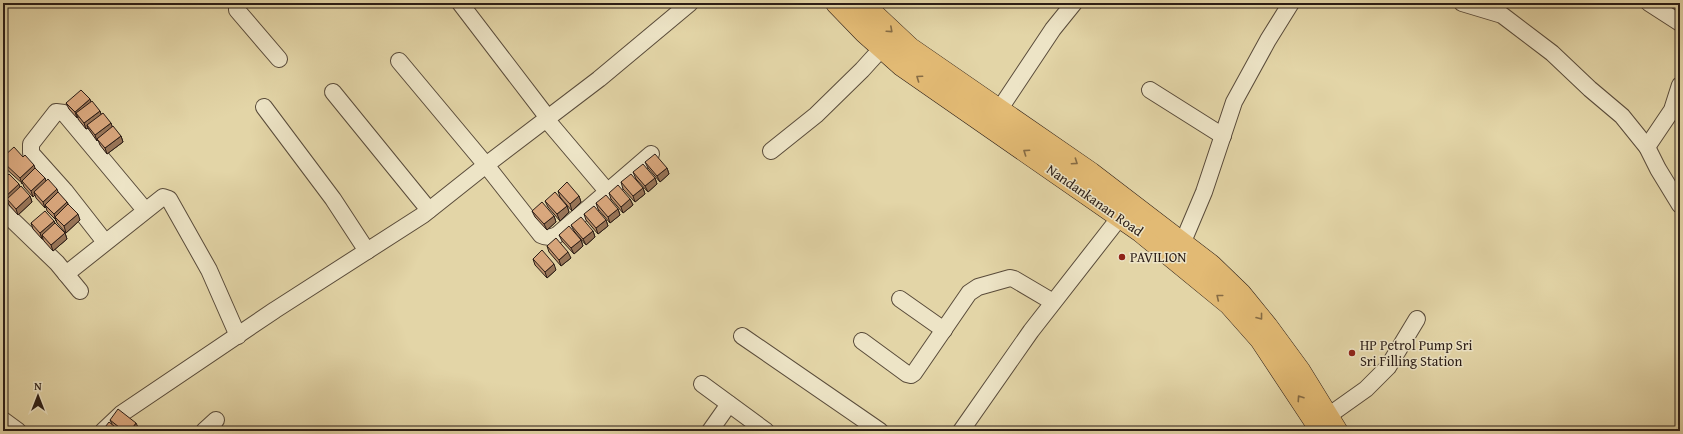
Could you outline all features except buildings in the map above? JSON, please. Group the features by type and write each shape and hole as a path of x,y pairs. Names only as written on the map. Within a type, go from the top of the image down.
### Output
{"main road":[{"name":"Nandankanan Road","path":"836,3 865,33 902,66 1092,185 1182,244 1211,265 1241,294 1300,371 1328,426"},
{"name":"Nandankanan Road","path":"862,3 910,48 999,110 1092,185 1120,217 1141,232 1228,304 1260,339 1328,426"}],"street":[{"path":"237,3 237,10 278,59"},
{"path":"104,431 121,414 275,310 429,210 599,79 690,3"},
{"path":"999,110 1053,29 1074,3"},
{"path":"1182,244 1204,192 1234,102 1268,40 1291,3"},
{"path":"1462,3 1502,15 1552,53 1590,89 1622,116 1647,146 1658,170 1680,205"},
{"path":"1649,3 1680,23"},
{"path":"464,4 547,119 607,191"},
{"path":"771,151 816,115 882,48"},
{"path":"399,62 486,165 541,235 546,237 557,235 651,154"},
{"path":"1647,146 1672,110 1680,85"},
{"path":"1150,90 1223,136"},
{"path":"333,92 429,210"},
{"path":"264,107 333,199 367,251"},
{"path":"105,242 31,153 31,144 56,112 64,113 145,210"},
{"path":"66,274 145,210 163,197 169,199 209,270 238,336"},
{"path":"961,431 1053,302 1120,217"},
{"path":"6,219 57,263 80,291"},
{"path":"862,341 907,374 911,375 914,373 969,293 974,289 1010,278 1019,281 1053,302"},
{"path":"900,299 944,330"},
{"path":"1328,426 1388,367 1417,319"},
{"path":"742,336 880,431"},
{"path":"702,384 766,431"},
{"path":"710,431 729,404"},
{"path":"3,420 18,431"}],"place":[{"name":"PAVILION","path":"1122,257"},
{"name":"HP Petrol Pump Sri Sri Filling Station","path":"1352,353"}]}
